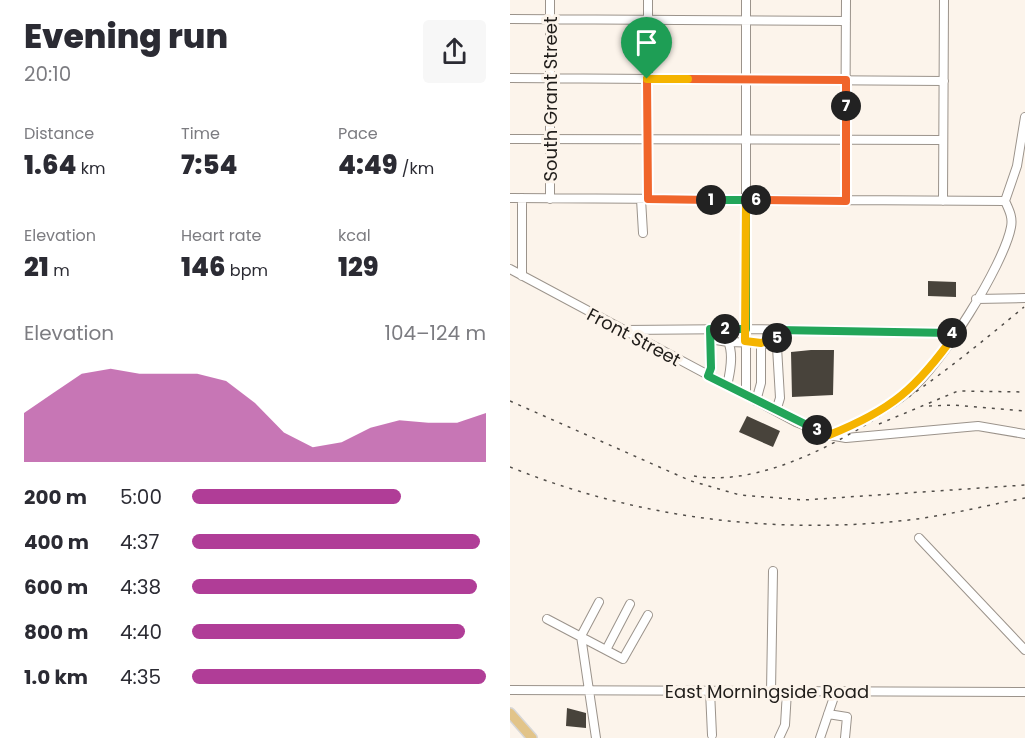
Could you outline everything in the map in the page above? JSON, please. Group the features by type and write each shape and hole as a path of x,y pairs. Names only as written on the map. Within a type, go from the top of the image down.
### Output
{"main road":[{"path":"510,713 532,738"}],"street":[{"name":"South Grant Street","path":"550,0 550,199"},
{"path":"643,233 648,139 648,0"},
{"path":"746,0 746,396"},
{"path":"846,0 846,201"},
{"path":"943,201 944,0"},
{"path":"510,19 846,21"},
{"path":"510,78 944,81"},
{"path":"829,435 853,426 910,390 932,366 956,333 1007,240 1012,216 1005,201 1022,148 1025,117"},
{"path":"510,139 943,140"},
{"path":"510,198 1005,201"},
{"path":"522,198 522,276"},
{"name":"Front Street","path":"510,270 746,396 829,435 846,438 978,426 1025,435"},
{"path":"976,299 1025,298"},
{"path":"708,376 711,368 710,329"},
{"path":"622,330 746,329 777,334 956,333"},
{"path":"710,339 761,343 777,334"},
{"path":"776,411 780,398 777,334"},
{"path":"727,386 730,371 728,342"},
{"path":"756,401 760,383 761,343"},
{"path":"919,538 1025,650"},
{"path":"771,691 773,572"},
{"path":"596,738 590,714 581,636 599,602"},
{"path":"606,650 630,604"},
{"path":"547,619 623,659 648,615"},
{"name":"East Morningside Road","path":"510,690 1025,692"},
{"path":"710,691 712,735"},
{"path":"779,738 785,724 787,691"},
{"path":"820,738 836,692"},
{"path":"828,714 847,717 845,738"}],"building":[{"path":"928,281 956,282 956,297 928,296"},
{"path":"834,350 833,395 792,397 791,352"},
{"path":"747,416 780,431 773,447 739,432"},
{"path":"567,708 586,713 586,728 566,726"}],"railway":[{"path":"694,476 735,477 779,466 825,447 870,422 914,393 1024,307"},
{"path":"879,424 958,391 1025,392"},
{"path":"510,401 691,481 740,495 804,500 1025,485"},
{"path":"929,406 953,405 1025,411"},
{"path":"510,467 559,485 659,511 762,524 865,524 917,519 1025,498"}],"route":[{"path":"647,79 648,199 746,200 746,265 746,329 710,329 711,368 708,376 796,422 829,435 853,426 910,390 921,380 956,333 777,330 777,338 761,343 745,341 746,329 746,265 746,200 846,201 846,80 647,79"}]}
